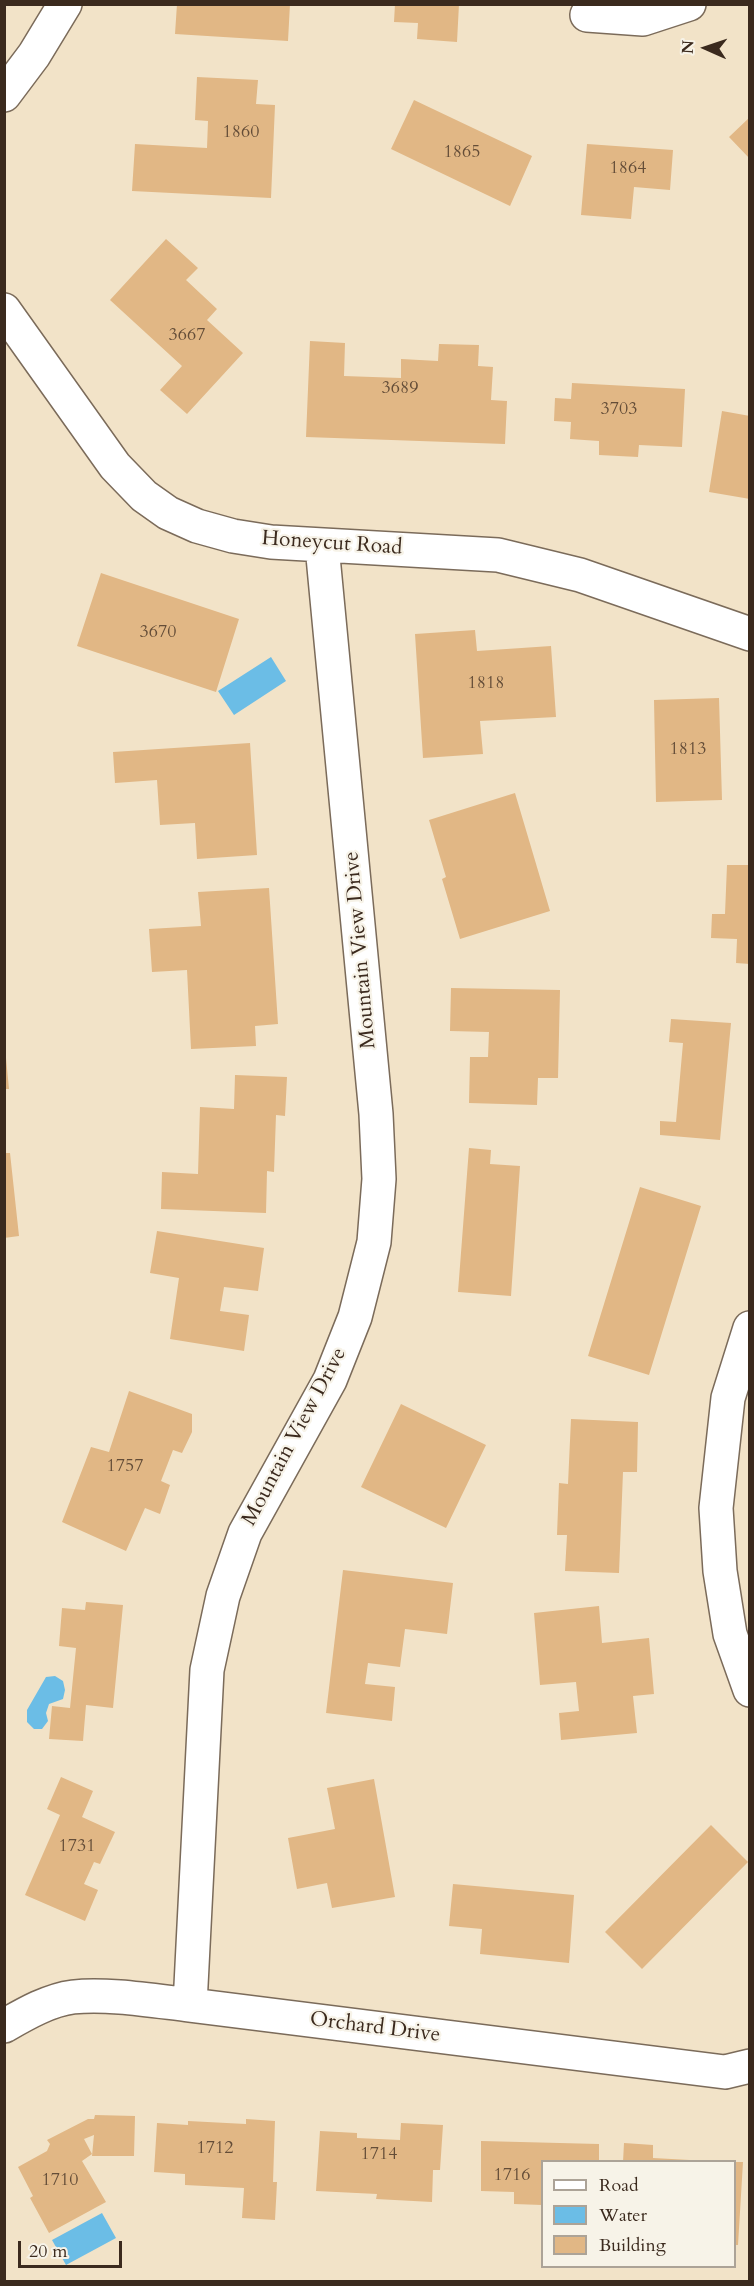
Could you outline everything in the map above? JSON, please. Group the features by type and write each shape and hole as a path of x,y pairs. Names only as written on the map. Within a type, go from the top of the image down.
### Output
{"street":[{"path":"4,95 34,55 65,4"},
{"path":"587,15 643,19 689,4"},
{"name":"Honeycut Road","path":"4,310 115,466 144,496 168,513 233,536 271,542 462,551 498,555 580,575 750,634"},
{"name":"Mountain View Drive","path":"190,2005 207,1670 223,1596 245,1533 330,1380 355,1317 374,1242 379,1179 376,1114 322,546"},
{"path":"750,1328 728,1398 716,1508 720,1571 730,1634 750,1690"},
{"name":"Orchard Drive","path":"4,2026 34,2010 73,1997 112,1997 725,2072 750,2066"}],"water":[{"path":"271,657 286,681 234,715 218,691"},
{"path":"55,1676 63,1681 65,1690 63,1699 49,1704 46,1713 48,1721 42,1729 34,1729 27,1722 27,1710 46,1677"},
{"path":"102,2213 116,2238 66,2265 52,2240"}],"building":[{"path":"177,4 290,4 288,41 175,34"},
{"path":"395,4 459,4 457,42 417,39 418,23 394,22"},
{"path":"197,77 258,80 256,104 275,105 271,198 132,191 135,144 207,148 208,121 195,120"},
{"path":"414,100 532,156 510,206 391,149"},
{"path":"750,117 750,159 729,137"},
{"path":"587,144 673,150 670,190 634,187 631,219 581,215"},
{"path":"166,239 198,268 186,280 217,309 207,320 243,353 187,414 160,390 182,366 110,300"},
{"path":"310,341 345,343 344,376 401,378 401,359 438,361 439,344 479,345 478,366 493,367 491,400 507,401 505,444 306,437"},
{"path":"572,383 685,389 682,447 639,445 638,457 599,455 599,441 570,439 571,422 554,421 555,398 571,399"},
{"path":"722,411 750,416 750,499 709,492"},
{"path":"101,573 239,619 216,692 77,646"},
{"path":"475,630 477,651 551,646 556,717 480,721 483,754 423,758 415,634"},
{"path":"719,698 722,800 656,802 654,700"},
{"path":"250,743 257,855 197,859 195,823 160,825 157,780 115,783 113,752"},
{"path":"515,793 550,911 460,939 442,879 446,877 429,820"},
{"path":"727,865 750,865 750,964 736,963 737,939 711,938 712,914 725,914"},
{"path":"269,888 278,1024 255,1026 256,1046 191,1049 187,970 152,972 149,929 201,926 198,892"},
{"path":"451,988 560,990 558,1078 538,1078 537,1105 469,1103 470,1057 488,1057 489,1032 450,1031"},
{"path":"671,1019 731,1023 720,1140 660,1135 660,1121 676,1122 683,1043 669,1042"},
{"path":"4,1058 6,1058 9,1089 4,1089"},
{"path":"235,1075 287,1077 285,1116 276,1115 274,1172 267,1171 266,1213 161,1209 162,1172 198,1174 200,1107 234,1109"},
{"path":"469,1148 491,1150 490,1164 520,1166 511,1296 458,1292"},
{"path":"4,1153 10,1153 19,1236 4,1238"},
{"path":"640,1187 701,1206 649,1375 588,1356"},
{"path":"157,1231 264,1248 258,1291 224,1287 220,1311 249,1315 244,1351 170,1339 179,1278 150,1273"},
{"path":"129,1391 192,1414 192,1432 182,1453 173,1450 161,1481 170,1485 160,1514 145,1508 126,1551 62,1522 91,1447 109,1452"},
{"path":"401,1404 486,1445 446,1528 361,1487"},
{"path":"571,1419 638,1422 637,1472 623,1472 619,1573 565,1571 567,1535 557,1535 559,1483 568,1484"},
{"path":"343,1570 453,1583 447,1634 405,1629 400,1667 368,1663 365,1684 395,1687 392,1721 326,1713"},
{"path":"86,1602 123,1605 113,1708 86,1705 83,1741 49,1739 52,1706 70,1708 76,1648 59,1646 62,1608 85,1610"},
{"path":"599,1606 602,1643 649,1638 654,1694 633,1696 637,1733 561,1740 559,1713 579,1711 576,1682 540,1685 534,1613"},
{"path":"61,1777 93,1791 82,1817 115,1832 100,1864 94,1862 84,1884 98,1890 85,1921 25,1895 60,1815 47,1809"},
{"path":"374,1779 395,1897 332,1908 327,1883 297,1889 288,1838 335,1829 327,1788"},
{"path":"711,1825 748,1862 642,1969 605,1932"},
{"path":"453,1884 574,1895 569,1963 480,1954 482,1929 449,1926"},
{"path":"95,2115 135,2116 134,2156 92,2156 94,2135 84,2139 92,2154 82,2161 106,2202 49,2233 30,2198 33,2196 18,2167 47,2151 50,2144 47,2140 88,2119 94,2119"},
{"path":"246,2119 275,2121 273,2182 277,2182 275,2220 242,2218 244,2188 185,2185 185,2174 154,2172 157,2123 188,2125 188,2121 246,2124"},
{"path":"401,2123 443,2125 440,2170 433,2170 432,2202 376,2199 377,2194 316,2191 320,2131 357,2133 357,2138 400,2140"},
{"path":"481,2141 599,2144 599,2160 541,2160 541,2205 514,2204 514,2192 481,2191"},
{"path":"624,2143 653,2145 653,2158 690,2160 623,2160"},
{"path":"736,2162 743,2162 738,2245 736,2245"}]}
